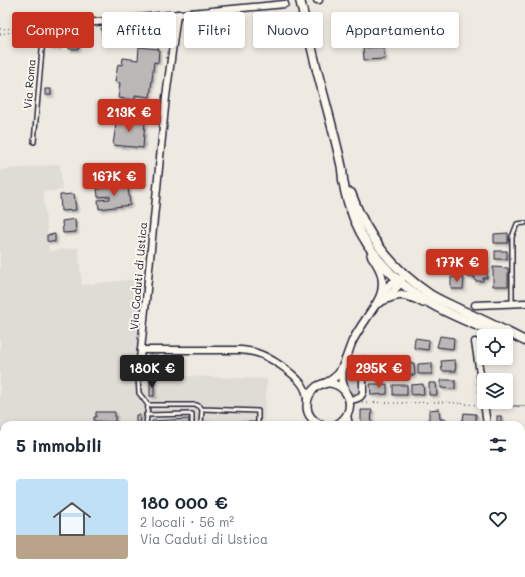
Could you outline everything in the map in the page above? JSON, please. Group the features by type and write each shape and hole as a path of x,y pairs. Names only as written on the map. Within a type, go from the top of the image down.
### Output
{"main road":[{"path":"300,0 343,172 365,226 379,248 394,265 414,293 428,302 486,329"},
{"path":"343,172 349,206 358,228 368,245 383,265 438,299 525,341"},
{"path":"513,340 525,344"}],"street":[{"path":"94,22 285,4"},
{"name":"Via Caduti di Ustica","path":"138,377 166,97 177,14"},
{"path":"352,212 351,218 354,226 382,274 381,300"},
{"path":"307,400 310,393 338,375 353,341 370,312 381,300 398,286 402,278"},
{"path":"381,300 394,296 405,296 416,299 448,316 458,317"},
{"path":"475,305 525,303"},
{"path":"475,342 480,373"},
{"path":"141,350 241,350 256,352 284,368 301,382 312,386 330,384 338,386 345,392"},
{"path":"349,400 360,398 362,396 363,360"},
{"path":"342,368 342,381 350,405 347,415 342,421"},
{"path":"301,382 307,395 307,409 311,421"},
{"path":"485,409 486,421"},
{"path":"309,414 314,421"},
{"path":"347,415 348,421"}],"lane":[{"name":"Via Roma","path":"34,142 42,48"},
{"path":"512,304 512,237 517,224 525,223"},
{"path":"138,377 139,393 148,405 146,421"},
{"path":"148,405 197,406 202,409 258,411 258,421"},
{"path":"186,414 187,406"},
{"path":"202,409 202,421"},
{"path":"146,415 192,414 192,421"}],"path":[{"path":"0,29 12,28"},
{"path":"0,34 12,32"},
{"path":"361,402 477,402"}],"shaded area":[{"path":"60,164 62,190 43,192 49,251 78,248 82,285 144,278 134,373 267,379 264,421 0,421 0,170"},
{"path":"350,358 360,359 360,368 358,369 357,374 360,376 360,392 357,394 351,393 345,380"}],"building":[{"path":"69,48 79,49 69,49"},
{"path":"139,48 159,49 158,63 154,62 150,97 135,95 135,100 118,98 120,83 115,82 118,64 122,65 123,58 138,60"},
{"path":"363,48 383,48 385,59 364,60"},
{"path":"45,89 51,89 51,95 45,95"},
{"path":"117,117 145,120 143,148 113,145"},
{"path":"128,186 130,205 99,209 98,200 110,199 110,196 98,197 97,189"},
{"path":"74,194 76,210 61,211 60,195"},
{"path":"75,219 76,232 63,233 62,221"},
{"path":"508,233 508,243 494,243 494,234"},
{"path":"55,234 55,242 47,241 47,235"},
{"path":"495,251 507,251 507,259 495,259"},
{"path":"468,255 487,255 487,278 483,278 483,281 475,281 475,277 468,277"},
{"path":"493,267 508,268 508,286 493,286"},
{"path":"451,277 464,278 463,289 451,289"},
{"path":"440,336 454,338 453,349 437,347"},
{"path":"415,338 429,340 428,350 414,348"},
{"path":"455,360 456,371 442,371 441,361"},
{"path":"382,363 383,375 370,376 370,364"},
{"path":"400,363 401,375 388,376 387,364"},
{"path":"402,363 414,363 415,375 403,375"},
{"path":"432,363 432,374 418,374 418,364"},
{"path":"441,380 455,380 455,389 441,388"},
{"path":"150,382 154,382 154,396 150,396"},
{"path":"429,383 436,383 437,395 429,395"},
{"path":"370,384 387,384 387,394 371,395"},
{"path":"423,384 424,394 411,395 411,385"},
{"path":"393,385 407,385 407,395 393,395"},
{"path":"439,409 440,419 446,419 446,421 429,421 429,410"},
{"path":"361,410 372,410 371,421 361,421"},
{"path":"96,412 115,412 115,421 94,421 94,417 96,417"},
{"path":"464,413 476,414 476,421 463,421"},
{"path":"136,415 140,415 139,421 136,421"},
{"path":"497,416 501,416 501,421 497,421"},
{"path":"189,419 189,421 152,421"}],"waterway":[{"path":"513,406 525,406"}]}
